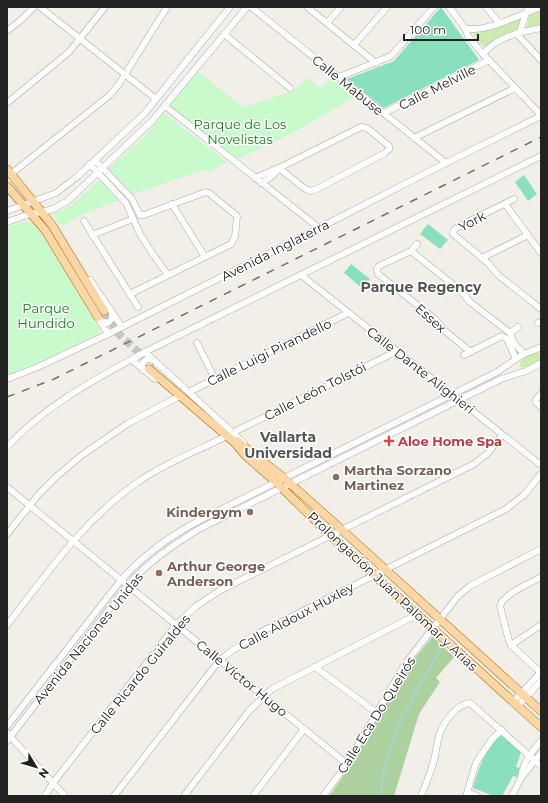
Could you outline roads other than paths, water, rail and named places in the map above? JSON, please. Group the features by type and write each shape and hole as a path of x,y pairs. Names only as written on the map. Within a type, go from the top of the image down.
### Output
{"main road":[{"path":"9,171 52,225 101,317"},
{"path":"7,186 50,238 101,317"},
{"name":"Prolongación Juan Palomar y Arias","path":"150,366 236,440 287,481 541,711"},
{"name":"Prolongación Juan Palomar y Arias","path":"150,366 235,443 246,456 279,485 331,536 541,727"}],"street":[{"path":"7,31 34,7"},
{"path":"40,7 156,99"},
{"path":"7,102 60,60 106,7"},
{"path":"9,171 110,94 119,84 167,7"},
{"path":"7,211 56,192 68,185 144,114 230,7"},
{"path":"7,222 30,214 53,209 66,202 152,121 247,7"},
{"name":"Calle Mabuse","path":"251,7 446,163"},
{"path":"307,7 376,62"},
{"path":"327,23 341,7"},
{"path":"354,45 388,7"},
{"path":"339,77 392,56 434,7"},
{"path":"449,7 465,28 468,36 483,54 541,116"},
{"path":"486,7 499,23"},
{"path":"518,33 529,7"},
{"path":"465,28 473,30 482,29 541,7"},
{"path":"483,54 498,40 518,33 541,28"},
{"path":"518,33 541,60"},
{"path":"224,34 290,88"},
{"name":"Calle Melville","path":"384,113 489,60"},
{"path":"414,138 515,88"},
{"path":"165,106 319,228"},
{"name":"Avenida Inglaterra","path":"7,379 38,367 108,334 541,116"},
{"path":"258,180 280,168 361,127 367,128 389,146 390,149 317,189 310,190 304,188 280,168"},
{"path":"7,447 39,418 71,394 145,352 541,156"},
{"path":"93,162 132,199 140,215 144,215 206,192 237,216 234,241 231,244 130,294"},
{"path":"101,170 126,203 152,253 168,275"},
{"name":"York","path":"514,199 454,230 453,234 488,263 498,275 541,309"},
{"path":"172,204 205,257"},
{"path":"505,204 541,253"},
{"path":"92,235 133,219"},
{"path":"84,222 138,307"},
{"path":"52,225 112,315 122,327"},
{"path":"482,258 528,235"},
{"path":"417,244 411,251 461,291 470,302 510,333 515,344 524,353"},
{"name":"Essex","path":"411,251 379,266 377,271 379,275 435,319 445,331 471,352"},
{"name":"Calle Dante Alighieri","path":"301,275 541,465"},
{"name":"Calle Luigi Pirandello","path":"189,392 348,313"},
{"path":"101,317 108,323 112,319 112,315"},
{"path":"101,317 108,334"},
{"path":"510,333 518,327"},
{"path":"464,355 504,337 507,339 514,360 513,367 519,373"},
{"path":"197,343 215,379"},
{"path":"538,348 541,352"},
{"name":"Avenida Naciones Unidas","path":"8,737 128,585 156,558 199,529 279,485 498,372 524,353 538,348"},
{"name":"Calle León Tolstói","path":"234,432 397,351"},
{"path":"145,352 150,366 178,397 223,438 246,456"},
{"path":"132,360 150,366 189,392 234,432 255,454"},
{"name":"Avenida Naciones Unidas","path":"287,481 501,379 526,371 541,363"},
{"path":"541,394 536,401 541,407"},
{"path":"7,534 30,505 56,477 91,448 127,424 178,397"},
{"name":"Calle Ricardo Güiraldes","path":"45,796 53,783 176,625 195,607 219,591 479,461 488,453 502,434"},
{"path":"7,625 73,540 113,501 136,484 162,468 223,438"},
{"name":"Calle Aldoux Huxley","path":"114,796 220,660 232,649 253,636 506,509 524,496 541,474"},
{"name":"Avenida Naciones Unidas","path":"7,726 121,580 143,558 178,532 201,519 279,485"},
{"name":"Calle Víctor Hugo","path":"7,487 347,764"},
{"name":"Calle Eca Do Queirós","path":"323,796 347,764 400,672 458,596 466,588 541,549"},
{"path":"524,695 541,673 508,641 501,603 508,595 541,577"},
{"path":"184,796 249,711 264,696 280,684 418,614"},
{"path":"511,645 541,626"},
{"path":"315,667 377,713"},
{"path":"515,704 541,681"},
{"path":"420,796 433,765 439,735 450,717 461,705 470,703 541,766"},
{"path":"254,796 304,729"},
{"path":"477,796 467,794 478,759 492,739 502,730"},
{"path":"8,737 65,796"},
{"path":"521,778 529,755 541,741"},
{"path":"512,796 521,778 541,753"}],"waterway":[{"path":"381,796 383,776 393,738 410,701 441,650"}],"tunnel":[{"path":"104,311 118,333 153,366"}],"railway":[{"path":"7,397 54,379 541,137"}],"place":[{"name":"Aloe Home Spa","path":"389,441"},
{"name":"Martha Sorzano Martinez","path":"336,477"},
{"name":"Kindergym","path":"250,512"},
{"name":"Arthur George Anderson","path":"159,573"}],"district":[{"name":"Parque Regency","path":"421,287"},
{"name":"Vallarta Universidad","path":"288,446"}],"park label":[{"name":"Parque de Los Novelistas","path":"240,132"},
{"name":"Parque Hundido","path":"46,316"}]}
